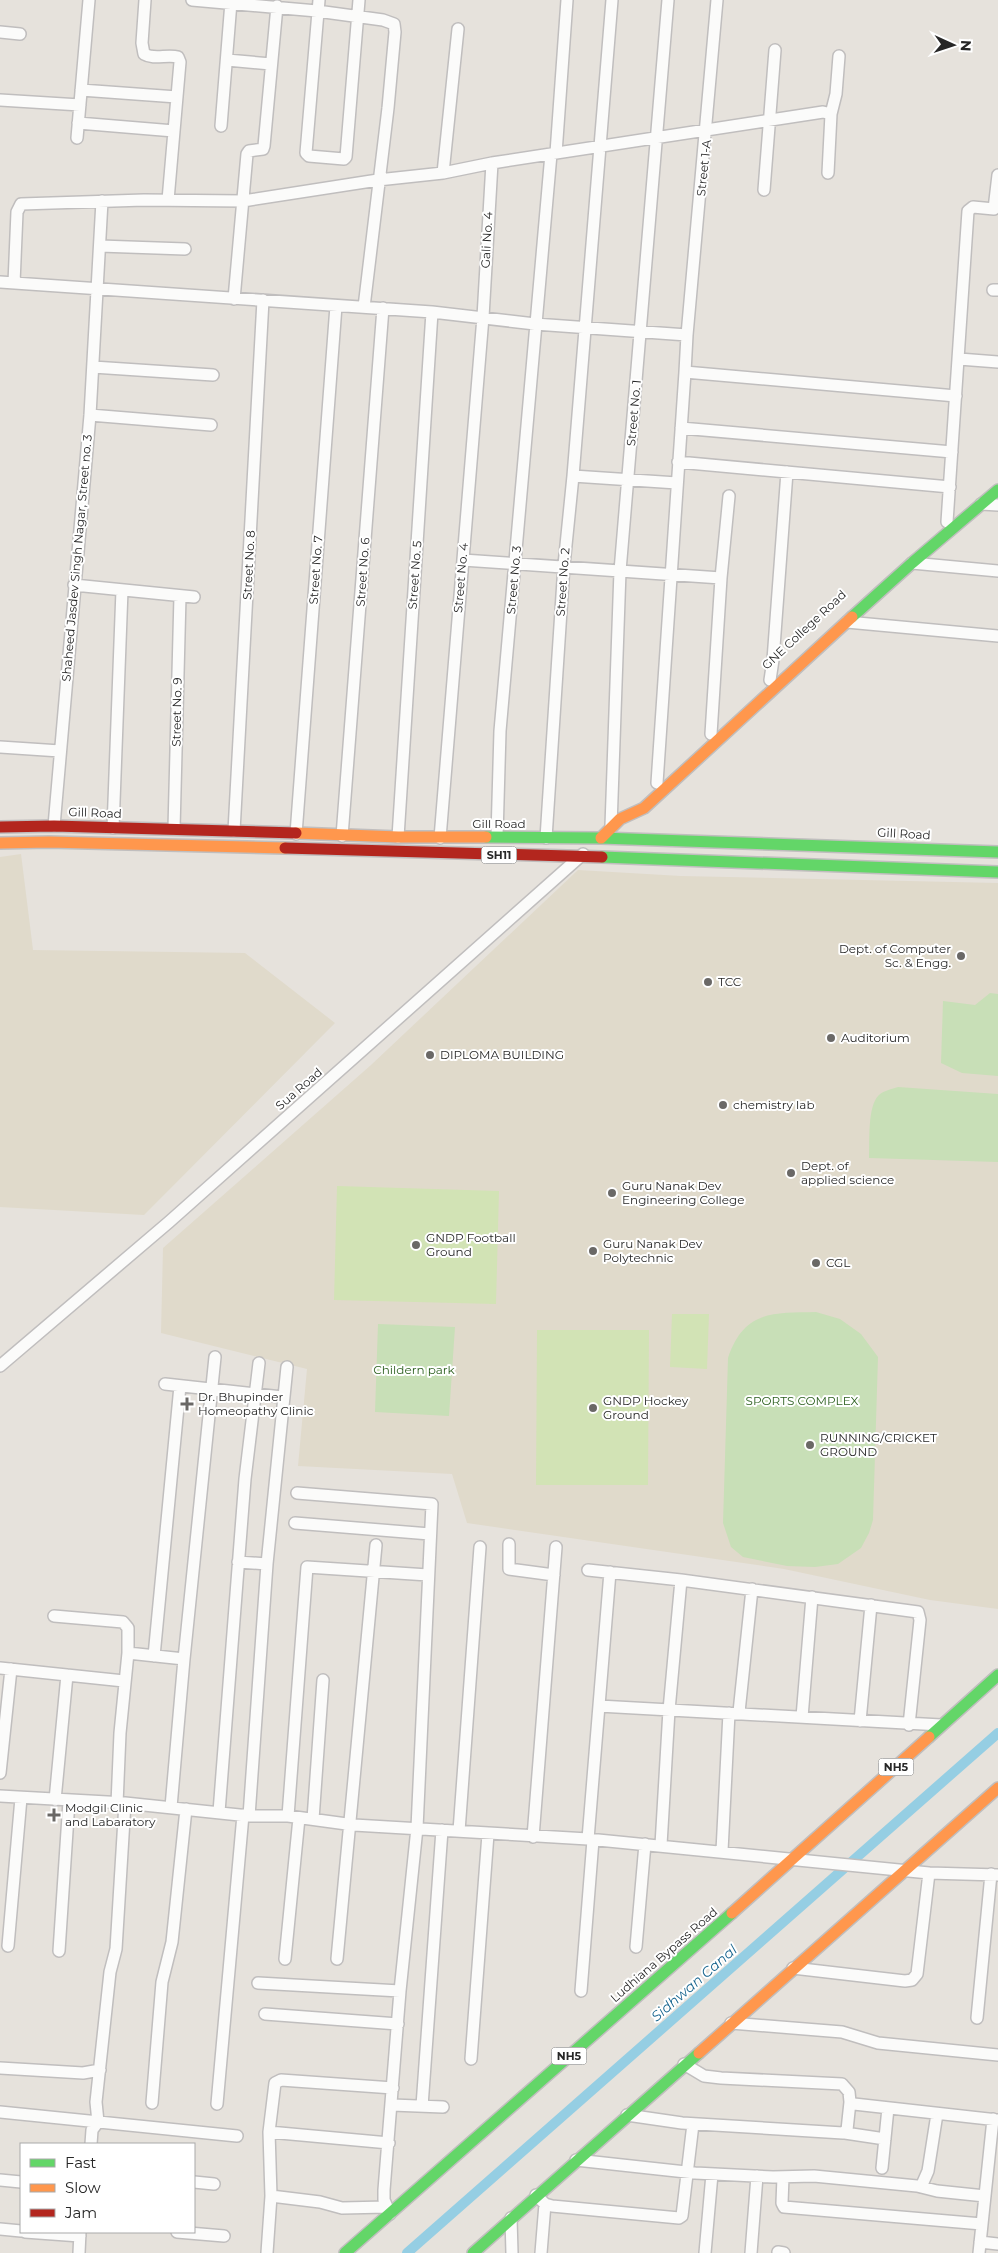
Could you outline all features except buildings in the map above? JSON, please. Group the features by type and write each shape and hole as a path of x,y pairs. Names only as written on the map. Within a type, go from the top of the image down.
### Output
{"main road":[{"name":"GNE College Road","path":"636,809 638,799 906,556 998,477"},
{"name":"GNE College Road","path":"611,826 636,809 644,808 912,563 998,490"},
{"name":"Gill Road","path":"0,827 54,826 174,829 398,838 496,836 601,838 998,852"},
{"name":"Sua Road","path":"601,838 611,826"},
{"name":"SH11","path":"0,843 49,842 581,856 998,872"},
{"name":"Ludhiana Bypass Road","path":"346,2253 388,2210 794,1859 998,1675"},
{"name":"Ludhiana Bypass Road","path":"510,2124 814,1861 827,1844 998,1691"},
{"path":"473,2253 793,1968 900,1870 998,1788"}],"street":[{"path":"77,138 89,0"},
{"path":"145,0 142,49 148,56 178,57 180,62 168,200"},
{"path":"192,0 318,5 394,24 395,32 388,108 364,307"},
{"path":"318,5 306,153 309,156 344,159 346,157 359,0"},
{"name":"Street No. 3","path":"496,836 500,731 516,563 535,324 568,0"},
{"name":"Street No. 2","path":"546,838 564,565 612,0"},
{"name":"Street No. 1","path":"611,826 620,571 668,0"},
{"name":"Street 1-A","path":"657,783 687,335 718,0"},
{"path":"221,126 232,2"},
{"path":"234,299 247,152 262,149 264,146 271,64 285,5"},
{"path":"443,173 458,29"},
{"path":"0,32 20,34"},
{"path":"764,190 775,50"},
{"path":"828,173 831,114 836,94 839,56"},
{"path":"227,60 271,64"},
{"path":"81,90 177,97"},
{"path":"0,100 80,105"},
{"path":"14,283 18,207 26,203 168,200 243,201 378,180 443,173 492,163 823,112 831,114"},
{"path":"78,123 174,131"},
{"name":"Gali No. 4","path":"482,317 492,163"},
{"path":"947,522 968,211 973,208 994,209 998,175"},
{"name":"Shaheed Jasdev Singh Nagar, Street no. 3","path":"54,826 90,415 102,201"},
{"path":"100,246 186,249"},
{"path":"0,282 383,308 535,324 687,335"},
{"name":"Street No. 8","path":"234,831 263,300"},
{"name":"Street No. 7","path":"296,834 336,306"},
{"name":"Street No. 6","path":"342,836 383,308"},
{"name":"Street No. 5","path":"398,838 432,312"},
{"name":"Street No. 4","path":"440,838 482,317"},
{"path":"959,360 998,362"},
{"path":"93,367 213,375"},
{"path":"685,372 956,396"},
{"path":"90,415 210,425"},
{"path":"680,428 952,452"},
{"path":"678,462 950,487"},
{"path":"770,680 787,472"},
{"path":"573,476 677,483"},
{"path":"711,734 721,578 729,496"},
{"path":"981,504 998,505"},
{"path":"463,560 564,565 721,578"},
{"path":"912,563 998,571"},
{"path":"74,585 194,597"},
{"path":"113,828 122,590"},
{"name":"Street No. 9","path":"174,829 180,596"},
{"path":"847,622 998,636"},
{"path":"0,747 60,751"},
{"name":"Sua Road","path":"0,1366 176,1216 601,838"},
{"path":"170,1808 215,1357"},
{"path":"219,1812 238,1562 259,1362"},
{"path":"217,2104 246,1815 282,1397 287,1367"},
{"path":"165,1384 282,1397"},
{"path":"154,1656 180,1386"},
{"path":"271,2196 320,2202 342,2208 388,2210 384,2190 400,1991 417,1828 432,1504 297,1493"},
{"path":"295,1522 430,1534"},
{"path":"510,1544 509,1569 554,1575"},
{"path":"337,1959 376,1545"},
{"path":"532,1837 556,1547"},
{"path":"459,1832 480,1548"},
{"path":"238,1562 267,1564"},
{"path":"285,1960 307,1567 428,1575"},
{"path":"588,1570 752,1589 918,1612 920,1616 909,1724"},
{"path":"581,1990 610,1572"},
{"path":"660,1845 669,1710 681,1580"},
{"path":"722,1851 734,1713 752,1589"},
{"path":"802,1717 812,1597"},
{"path":"860,1721 871,1605"},
{"path":"54,1616 123,1622 128,1628 128,1653 124,1681 118,1933 110,1972 96,2102 98,2122 92,2130 91,2143"},
{"path":"128,1653 184,1659"},
{"path":"0,1773 5,1669 124,1681"},
{"path":"55,1800 67,1675"},
{"path":"313,1819 323,1680"},
{"path":"600,1706 941,1726"},
{"path":"0,1796 294,1817 350,1824 459,1832 590,1839 929,1873 994,1875 978,2018"},
{"path":"8,1946 21,1798"},
{"path":"59,1951 69,1801"},
{"path":"152,2103 162,1982 172,1942 186,1809"},
{"path":"422,2106 442,1830"},
{"path":"471,2059 488,1834"},
{"path":"636,1947 645,1844"},
{"path":"793,1968 905,1981 912,1980 917,1974 929,1873"},
{"path":"258,1983 400,1991"},
{"path":"265,2014 398,2024"},
{"path":"731,2023 842,2032 878,2043 998,2055"},
{"path":"684,2064 704,2076 842,2084 849,2092 850,2102 845,2133"},
{"path":"0,2068 83,2073 100,2070"},
{"path":"267,2253 271,2196 269,2132 274,2085 277,2081 393,2088"},
{"path":"850,2102 996,2120 992,2179 985,2196 980,2247 998,2244"},
{"path":"392,2105 443,2107"},
{"path":"882,2168 888,2108"},
{"path":"0,2112 237,2136"},
{"path":"921,2187 928,2170 937,2114"},
{"path":"627,2115 693,2124 845,2133 885,2139"},
{"path":"536,2195 545,2204 680,2218 682,2216 693,2124"},
{"path":"269,2132 389,2143"},
{"path":"576,2160 712,2174 783,2177 814,2176 921,2187 937,2191 985,2196"},
{"path":"705,2253 712,2174"},
{"path":"751,2253 757,2176"},
{"path":"783,2177 782,2203 784,2207 982,2224"},
{"path":"0,2180 20,2182"},
{"path":"195,2182 214,2184"},
{"path":"541,2253 545,2204"},
{"path":"511,2218 512,2253"},
{"path":"0,2229 20,2231"},
{"path":"52,2233 80,2234 79,2253"},
{"path":"189,2233 224,2236"},
{"path":"778,2252 784,2253"}],"shaded area":[{"path":"21,854 33,950 245,953 335,1023 144,1215 0,1207 0,857"},
{"name":"Guru Nanak Dev Engineering College","path":"578,870 681,876 998,883 998,1609 930,1600 784,1569 467,1523 452,1474 298,1466 307,1369 161,1333 163,1248 371,1065"}],"green space":[{"path":"990,993 998,994 998,1076 962,1073 941,1063 943,1001 975,1005"},
{"path":"898,1087 998,1094 998,1162 869,1158 869,1134 875,1100 883,1092"},
{"name":"GNDP Football Ground","path":"337,1186 499,1191 496,1304 334,1300"},
{"name":"SPORTS COMPLEX","path":"816,1312 840,1319 861,1334 878,1357 873,1520 861,1548 838,1564 815,1567 787,1566 743,1557 731,1547 723,1523 728,1358 742,1331 762,1317 773,1314"},
{"path":"672,1314 709,1314 707,1369 670,1367"},
{"name":"Childern park","path":"378,1324 455,1327 449,1416 375,1412"},
{"name":"GNDP Hockey Ground","path":"537,1330 649,1330 648,1485 536,1485"}],"waterway":[{"name":"Sidhwan Canal","path":"407,2253 998,1733"}],"traffic: fast":[{"path":"852,617 998,490"},
{"path":"486,837 601,838 998,852"},
{"path":"602,857 998,872"},
{"path":"929,1737 998,1675"},
{"path":"345,2253 732,1913"},
{"path":"473,2253 699,2053"}],"traffic: slow":[{"path":"601,838 620,819 644,808 852,617"},
{"path":"296,833 398,837 486,837"},
{"path":"0,843 49,842 285,848"},
{"path":"732,1913 929,1737"},
{"path":"699,2053 998,1788"}],"traffic: jam":[{"path":"0,827 54,826 296,833"},
{"path":"285,848 602,857"}],"place":[{"name":"Dept. of Computer Sc. & Engg.","path":"961,956"},
{"name":"TCC","path":"708,982"},
{"name":"Auditorium","path":"831,1038"},
{"name":"DIPLOMA BUILDING","path":"430,1055"},
{"name":"chemistry lab","path":"723,1105"},
{"name":"Dept. of applied science","path":"791,1173"},
{"name":"Guru Nanak Dev Engineering College","path":"612,1193"},
{"name":"GNDP Football Ground","path":"416,1245"},
{"name":"Guru Nanak Dev Polytechnic","path":"593,1251"},
{"name":"CGL","path":"816,1263"},
{"name":"Dr. Bhupinder Homeopathy Clinic","path":"187,1404"},
{"name":"GNDP Hockey Ground","path":"593,1408"},
{"name":"RUNNING/CRICKET GROUND","path":"810,1445"},
{"name":"Modgil Clinic and Labaratory","path":"54,1815"}]}
